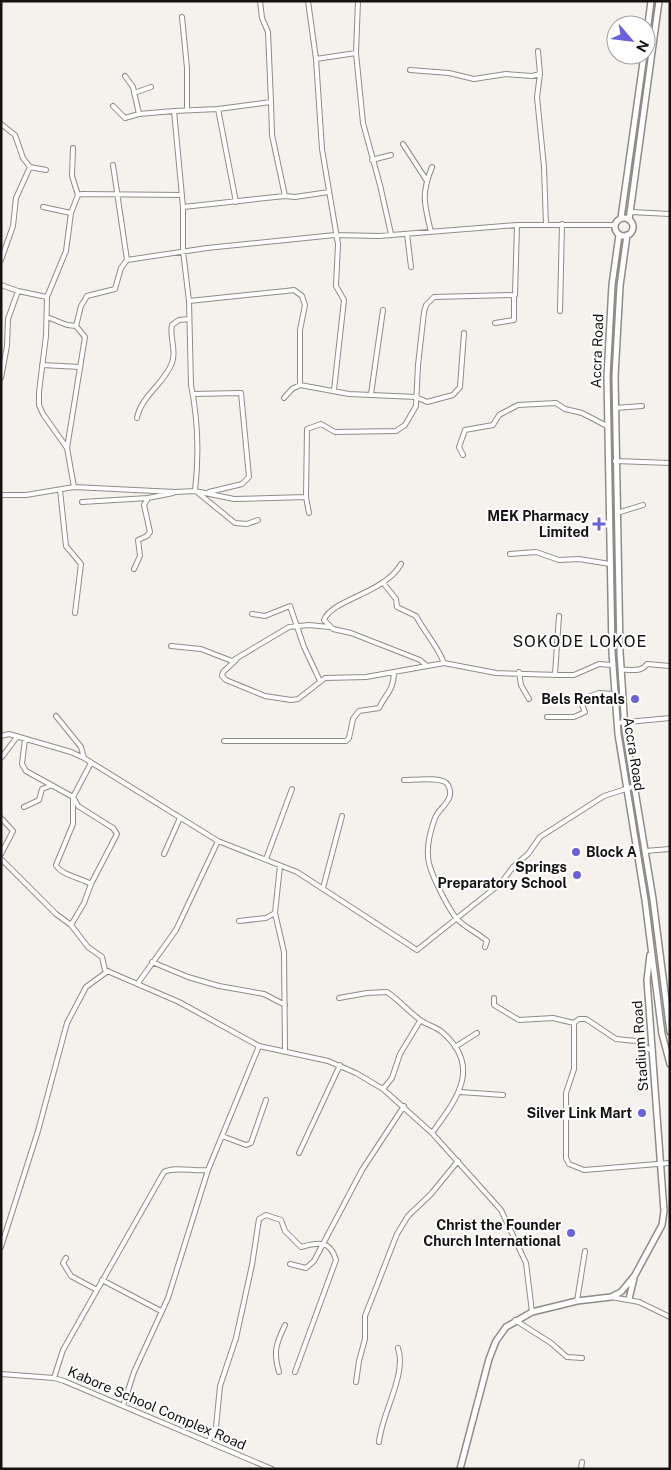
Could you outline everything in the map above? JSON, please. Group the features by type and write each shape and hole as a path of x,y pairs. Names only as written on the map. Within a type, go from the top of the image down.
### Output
{"main road":[{"path":"649,15 651,1"},
{"name":"Accra Road","path":"659,1 629,220 633,228 627,235 616,335 615,461 624,721 645,851 670,1032"},
{"path":"615,225 621,218 643,65"},
{"path":"621,218 629,220"},
{"name":"Accra Road","path":"615,225 619,235 608,335 607,426 612,665 617,723 628,787 662,1034 670,1064"},
{"path":"619,235 627,235"},
{"path":"648,993 648,968 651,949"},
{"name":"Stadium Road","path":"611,1297 625,1288 635,1275 663,1218 648,993 661,968"},
{"path":"629,1300 635,1275"},
{"path":"460,1469 489,1359 496,1340 506,1327 515,1320 532,1312 577,1301 611,1297"}],"street":[{"path":"260,1 262,18 268,32 272,135 285,196"},
{"path":"308,1 316,59 322,149 338,255 336,286 342,293 344,306 334,390"},
{"path":"358,1 356,53 363,123 391,234"},
{"path":"182,16 187,68 187,110"},
{"path":"538,50 540,74 537,96 544,167 546,225"},
{"path":"316,59 356,53"},
{"path":"410,70 449,73 474,79 506,74 532,76 540,74"},
{"path":"126,76 133,86 139,114"},
{"path":"134,93 151,87"},
{"path":"113,106 125,118 139,114 218,109 271,102"},
{"path":"218,109 236,202"},
{"path":"174,112 180,156 183,251 189,301 198,469 195,491"},
{"path":"1,124 15,135 23,158 30,167 46,170"},
{"path":"403,144 427,180"},
{"path":"67,448 52,430 39,405 47,297 66,251 71,213 78,195 72,176 73,148"},
{"path":"372,160 391,155"},
{"path":"113,165 127,260"},
{"path":"431,232 424,198 432,166"},
{"path":"1,260 13,226 16,198 30,167"},
{"path":"183,207 329,192"},
{"path":"78,195 182,196"},
{"path":"43,207 71,213"},
{"path":"630,212 670,214"},
{"path":"495,323 514,320 517,224"},
{"path":"76,326 81,306 87,296 115,289 121,268 127,260 183,251 335,235 407,234 517,224 615,225"},
{"path":"560,312 562,224"},
{"path":"407,234 412,267"},
{"path":"1,285 18,291 47,297"},
{"path":"189,301 286,290 294,290 302,296 305,305 300,330 300,385"},
{"path":"1,378 6,353 8,319 18,291"},
{"path":"309,513 306,497 305,432 307,428 321,424 334,432 396,431 405,425 414,413 422,324 429,302 434,297 444,296 514,296"},
{"path":"371,394 383,310"},
{"path":"47,317 68,326 76,326"},
{"path":"136,418 140,406 161,383 173,362 172,325 179,320 189,319"},
{"path":"74,487 67,448 85,337 76,326"},
{"path":"284,398 292,389 300,385 350,394 416,397 430,402 457,394 460,387 464,333"},
{"path":"42,364 80,367"},
{"path":"193,394 241,393 248,477 242,484 209,492"},
{"path":"463,455 459,447 465,430 493,425 499,414 518,405 556,403 565,409 582,413 607,426"},
{"path":"615,408 642,406"},
{"path":"615,461 670,462"},
{"path":"1,495 26,495 74,487 153,489 175,492"},
{"path":"60,490 66,546 81,564 75,613"},
{"path":"82,502 148,498 175,492 195,491 209,492 234,500 306,497"},
{"path":"195,491 234,523 247,524 258,520"},
{"path":"134,569 140,556 138,540 150,532 144,505 148,498"},
{"path":"617,512 643,505"},
{"path":"510,554 536,552 559,560 579,559 610,564"},
{"path":"330,627 324,620 332,610 384,584 401,564"},
{"path":"384,584 396,599 397,607 416,616 420,627 438,648 444,663"},
{"path":"252,614 265,616 289,606 320,681"},
{"path":"555,674 559,616"},
{"path":"428,666 398,651 330,627 309,625 296,626 272,636 236,660 222,672 222,676 226,680 265,696 284,699 298,698 320,681 394,673 444,663 496,673 555,674 574,674 592,665 612,665"},
{"path":"172,646 200,649 228,660 236,660"},
{"path":"621,670 638,670 648,664 670,666"},
{"path":"519,672 520,685 529,699"},
{"path":"224,741 346,741 355,714 359,711 378,708 390,694 394,673"},
{"path":"547,717 580,717 585,712 580,700 599,693 614,694"},
{"path":"56,716 81,746 84,758"},
{"path":"617,723 670,718"},
{"path":"1,736 9,734 71,752 84,758 218,840 297,872 417,950 500,883 513,867 528,854 540,837 604,796 635,786"},
{"path":"1,758 17,737"},
{"path":"25,739 22,764 26,772 73,797 78,806 113,828 117,834 91,884 84,903 71,925"},
{"path":"91,763 73,797 73,824 56,865 60,871 77,876 91,884"},
{"path":"404,780 437,780 445,781 448,784 450,794 447,803 436,817 428,864 456,919 487,941 485,947"},
{"path":"24,807 38,800 42,789 50,786"},
{"path":"266,859 292,789"},
{"path":"323,888 342,816"},
{"path":"1,818 12,831 1,854"},
{"path":"164,854 180,818"},
{"path":"138,983 176,930 218,840"},
{"path":"645,851 670,849"},
{"path":"1,859 56,914 71,925 88,947 102,957 105,970 108,972 138,983 179,1002 259,1046 285,1050 340,1065 383,1089 404,1106 432,1132 501,1210 526,1263 532,1312"},
{"path":"280,866 275,913 284,952 285,1050"},
{"path":"238,922 266,918 275,913"},
{"path":"152,962 188,977 219,986 264,994 285,1005"},
{"path":"1,1247 38,1131 67,1023 86,987 108,972"},
{"path":"339,998 387,992 420,1020 442,1032 455,1047 462,1066 460,1092 432,1132"},
{"path":"494,998 494,1005 514,1018 553,1018 574,1023"},
{"path":"574,1023 579,1019 586,1019 616,1039 636,1041 652,1051"},
{"path":"383,1089 392,1078 400,1054 420,1020"},
{"path":"574,1023 574,1070 566,1093 568,1127 566,1158 568,1164 584,1170 670,1163"},
{"path":"455,1047 477,1032"},
{"path":"123,1406 134,1372 168,1298 208,1170 259,1046"},
{"path":"299,1153 340,1065"},
{"path":"460,1092 503,1095"},
{"path":"222,1136 246,1145 251,1143 266,1100"},
{"path":"290,1264 306,1268 314,1261 362,1170 404,1106"},
{"path":"356,1382 365,1339 365,1316 397,1234 408,1216 431,1194 458,1162"},
{"path":"54,1378 63,1350 164,1172 170,1170 208,1170"},
{"path":"208,1442 216,1427 220,1386 236,1338 252,1265 259,1218 266,1215 281,1220 285,1231 301,1246 314,1243 324,1244 333,1249 337,1264 318,1304 295,1372"},
{"path":"1,1228 6,1231"},
{"path":"577,1301 585,1251"},
{"path":"66,1258 63,1264 68,1273 97,1290"},
{"path":"102,1280 161,1311"},
{"path":"611,1297 629,1300 662,1312 670,1317"},
{"path":"515,1320 551,1343 567,1357 582,1358"},
{"path":"279,1372 274,1359 285,1325"},
{"path":"379,1442 380,1427 400,1368 401,1357 398,1348"},
{"name":"Kabore School Complex Road","path":"1,1374 54,1378 208,1442 260,1467 272,1469"},
{"path":"581,1469 582,1462"}],"place":[{"name":"MEK Pharmacy Limited","path":"599,524"},
{"name":"Bels Rentals","path":"635,699"},
{"name":"Block A","path":"576,852"},
{"name":"Springs Preparatory School","path":"577,875"},
{"name":"Silver Link Mart","path":"642,1113"},
{"name":"Christ the Founder Church International","path":"571,1233"}],"district":[{"name":"SOKODE LOKOE","path":"580,641"}]}
